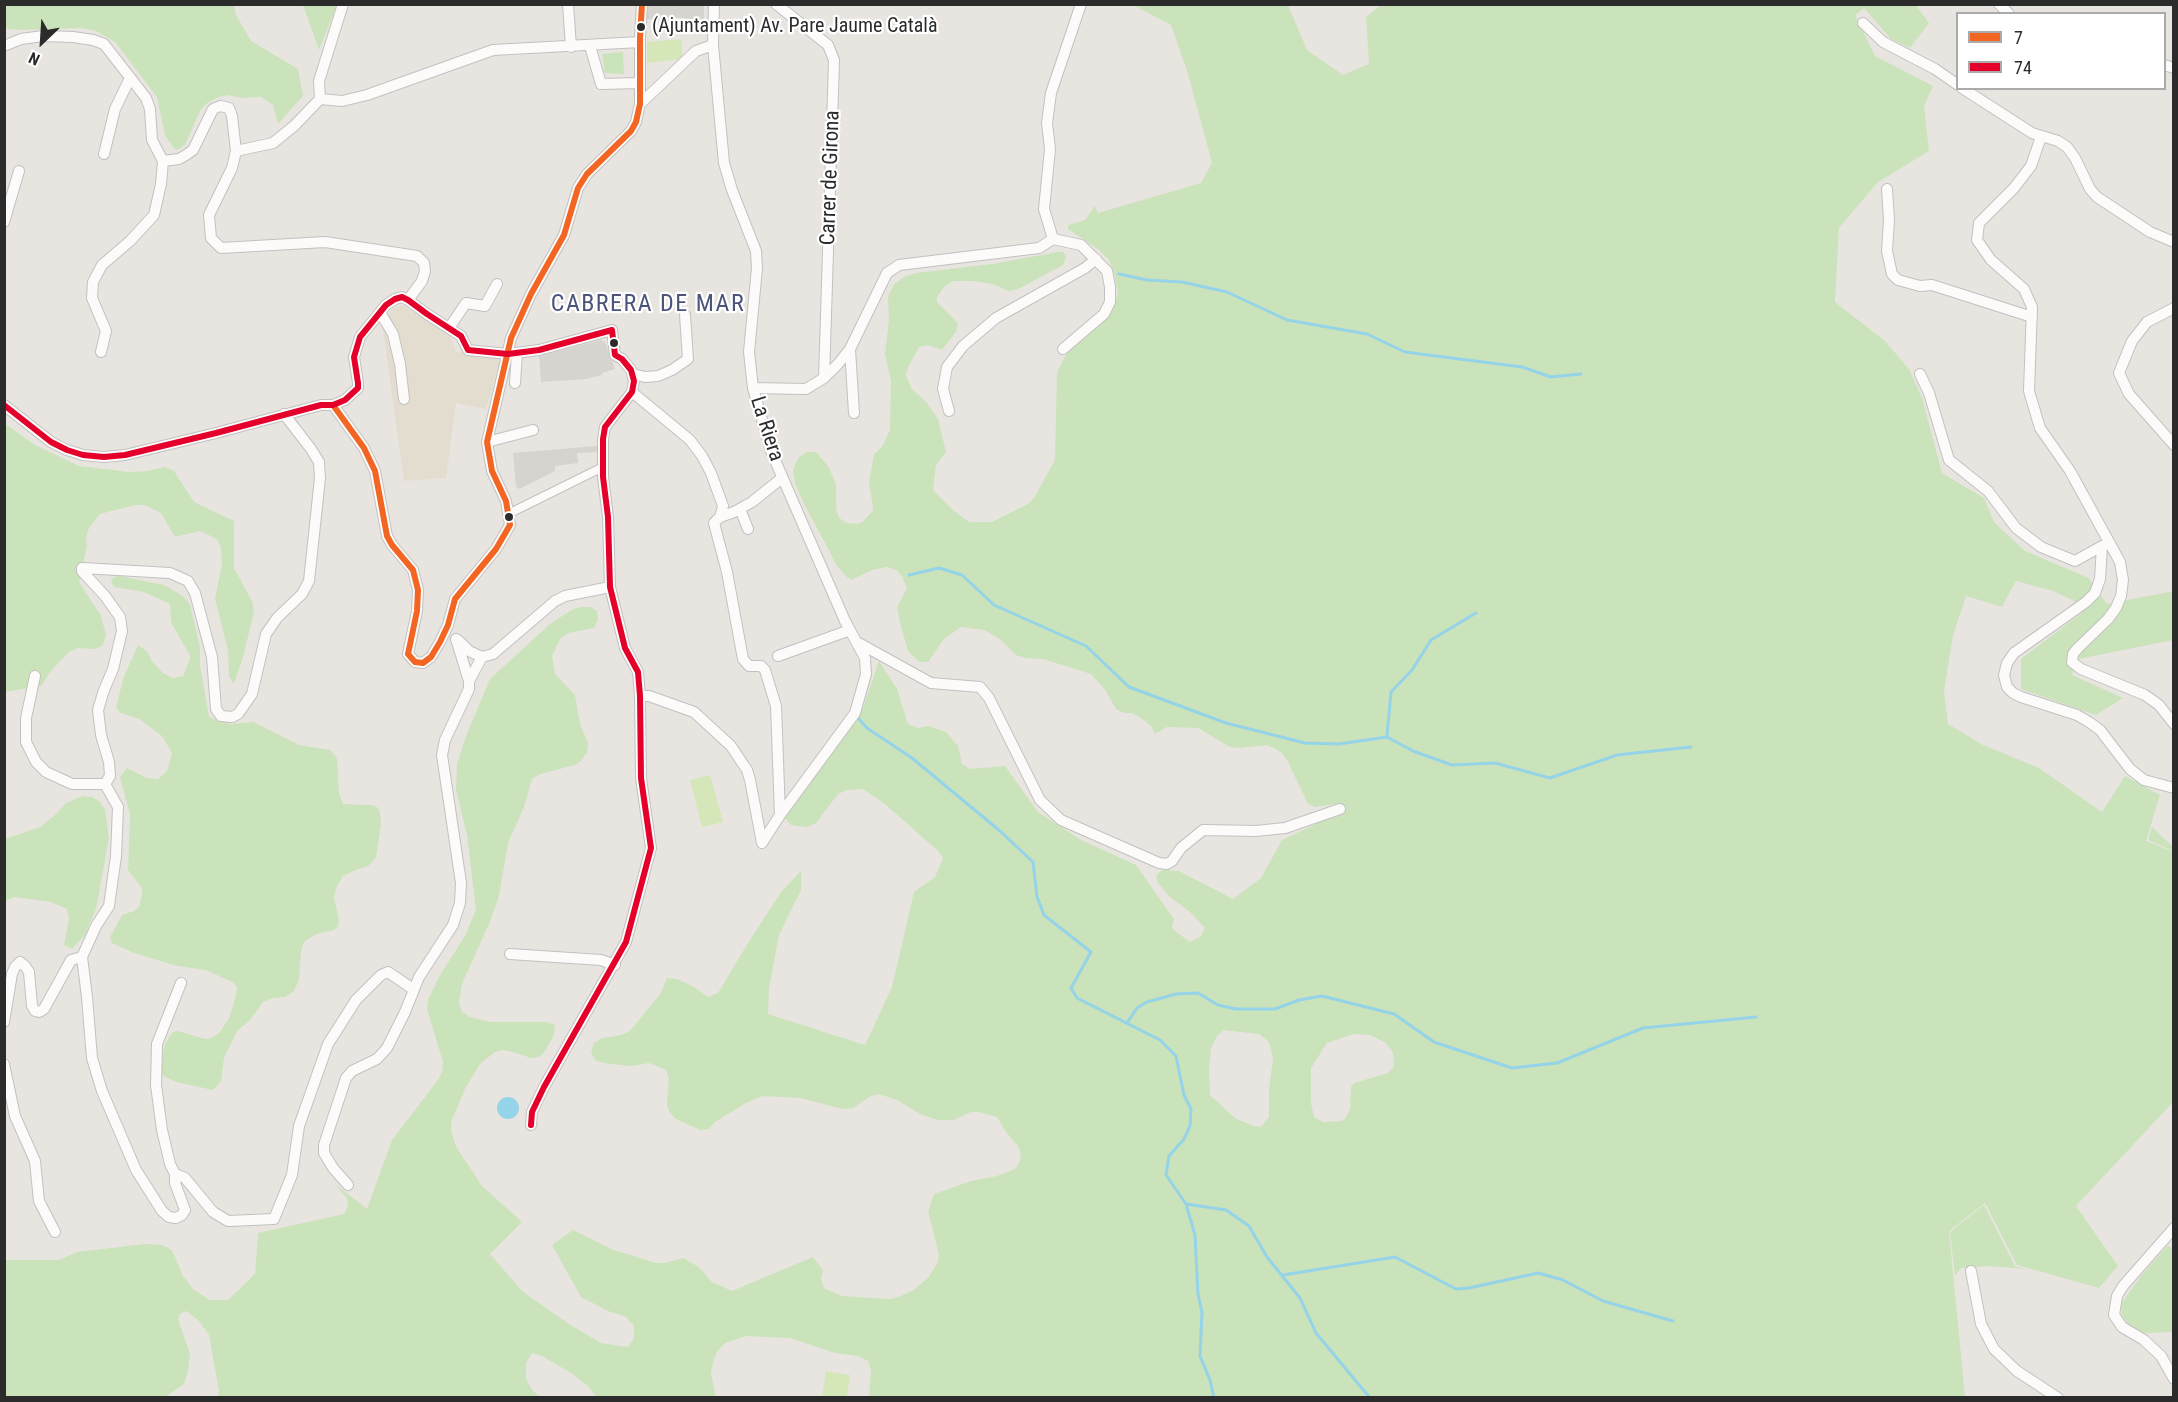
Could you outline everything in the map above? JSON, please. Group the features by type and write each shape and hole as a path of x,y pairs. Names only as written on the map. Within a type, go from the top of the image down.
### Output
{"street":[{"path":"236,151 273,143 294,126 320,99 319,81 343,4"},
{"path":"568,4 572,47"},
{"path":"515,383 513,353 515,327 564,235 578,188 586,174 631,131 640,104 642,4"},
{"name":"La Riera","path":"640,696 649,696 694,712 731,746 747,770 762,843 855,713 866,674 865,658 850,630 771,451 753,388 749,352 757,268 756,251 724,163 713,45 714,4"},
{"name":"Carrer de Girona","path":"776,4 828,45 834,60 824,378"},
{"path":"1053,239 1044,209 1050,149 1047,123 1051,93 1081,4"},
{"path":"1863,23 1883,42 1935,69 1956,84"},
{"path":"4,46 21,39 44,36 93,40 104,44 146,98 150,109 152,140 163,161 161,184 154,215 130,242 102,265 93,282 93,298 106,331 101,352"},
{"path":"320,99 342,101 367,95 493,50 640,42"},
{"path":"640,104 696,51 713,45"},
{"path":"590,46 602,84 640,83"},
{"path":"104,154 115,109 130,78"},
{"path":"1965,90 2041,137 2058,141 2067,147 2081,168 2090,189 2097,197 2151,232 2174,242"},
{"path":"163,161 179,159 193,150 213,109 226,106 230,110 236,151 232,168 209,214 211,238 221,248 325,242 417,256 424,263 425,271 422,281 408,300"},
{"path":"2041,137 2031,166 2014,188 1979,224 1977,240 1991,260 2024,290 2032,307 2029,391 2040,428 2070,471 2120,562 2123,580 2121,596 2116,608 2073,654 2072,662 2080,669 2145,695 2159,705 2174,724"},
{"path":"4,222 19,171"},
{"path":"1887,189 1889,220 1887,251 1892,274 1898,280 1920,286 1932,285 2032,317"},
{"path":"753,388 806,389 824,378 850,350 887,273 899,265 1040,248 1053,239 1081,245 1107,271 1110,287 1110,302 1104,314 1064,349"},
{"path":"949,411 943,389 947,367 963,346 996,318 1085,268 1096,259"},
{"path":"449,328 466,303 485,306 497,284"},
{"path":"4,405 51,442 67,450 104,457 151,449 321,405 333,405 351,396 358,388 354,357 360,337 386,306 402,297 461,336 468,350 513,353 545,349 612,330 615,355 631,370 634,381 632,392 605,427 603,467 609,517 610,587 625,648 638,672 641,778 651,848 626,942 544,1087 532,1112 531,1125"},
{"path":"2174,308 2147,322 2132,341 2119,374 2129,394 2174,445"},
{"path":"381,314 393,334 404,399"},
{"path":"633,374 645,377 658,376 688,359 685,315"},
{"path":"850,350 854,414"},
{"path":"333,405 368,456 375,471 387,536 413,570 416,578 417,610 408,654 415,662 423,663 431,657 448,625 455,599 496,549 510,525 506,501 492,471 487,442 504,369 513,353"},
{"path":"1920,374 1929,393 1949,460 1988,491 2016,528 2041,547 2075,561 2102,546"},
{"path":"632,392 690,440 702,456 723,506 720,517"},
{"path":"105,784 110,776 109,762 101,735 98,710 113,669 122,631 120,617 105,596 82,571 82,568 170,573 188,580 195,593 212,657 216,709 221,716 232,717 238,714 252,694 266,634 276,618 302,594 309,581 320,478 319,462 284,414"},
{"path":"487,442 533,430"},
{"path":"508,514 603,467"},
{"path":"780,815 776,706 765,670 761,666 749,666 743,659 727,572 714,523 720,517 752,502 782,478"},
{"path":"740,509 748,529"},
{"path":"2102,527 2100,579 2095,593 2086,602 2014,653 2007,663 2004,675 2007,687 2021,698 2090,722 2100,730 2130,769 2144,780 2174,788"},
{"path":"456,639 469,651 483,657 494,654 555,601 565,596 610,587"},
{"path":"348,1185 324,1153 324,1144 346,1078 352,1071 377,1059 387,1048 405,1012 413,989 453,925 459,903 461,883 442,755 445,740 469,689 469,681 456,639 448,625"},
{"path":"778,656 850,630"},
{"path":"857,642 931,683 980,687 989,698 1040,800 1061,820 1159,863 1167,864 1172,861 1181,848 1203,830 1256,831 1285,828 1340,809"},
{"path":"469,681 483,657"},
{"path":"35,676 26,718 26,742 36,762 46,772 72,784 105,784"},
{"path":"105,784 118,807 116,856 111,896 109,906 96,926 82,957 92,1058 102,1091 136,1170 162,1211 169,1217 176,1218 185,1210 175,1183 175,1173 170,1164 162,1130 156,1084 156,1064 157,1044 181,983"},
{"path":"510,954 601,960 615,965"},
{"path":"4,1022 12,974 20,962 29,972 32,1006 35,1011 39,1012 44,1009 71,960 82,957"},
{"path":"175,1173 185,1178 213,1212 228,1221 274,1219 292,1175 298,1126 328,1044 356,1000 381,975 388,972 413,989"},
{"path":"4,1064 15,1116 35,1161 39,1201 55,1232"},
{"path":"2174,1228 2123,1286 2117,1296 2114,1315 2122,1327 2144,1340 2162,1356 2174,1379"},
{"path":"1971,1271 1981,1324 1990,1343 2017,1371 2058,1398"}],"shaded area":[{"path":"648,5 704,5 704,24 684,22 684,18 666,17 665,21 646,19"},
{"path":"402,305 450,335 456,352 501,357 486,409 456,403 446,478 404,481 382,323 392,309"},
{"path":"601,340 605,342 615,369 586,379 541,382 539,356"},
{"path":"597,446 598,452 577,453 578,463 555,466 555,471 519,489 516,486 513,453"}],"green space":[{"path":"5,4 234,5 235,13 251,41 298,69 303,96 278,124 273,105 261,97 242,98 228,95 218,97 206,104 200,111 185,145 177,150 165,135 157,97 115,42 96,31 82,28 8,29 5,27"},
{"path":"1915,4 1929,23 1910,48 1891,39 1864,8 1855,15 1875,56 1933,86 1924,106 1929,151 1878,182 1839,228 1835,302 1885,341 1909,369 1922,398 1942,473 1984,498 1994,522 2025,551 2089,578 2107,604 2174,591 2173,640 2079,659 2072,675 2123,698 2096,715 2021,689 2021,659 2083,612 2074,601 2053,591 2016,581 2002,607 1966,596 1953,635 1944,692 1948,724 1983,745 2039,768 2102,812 2125,776 2160,795 2146,841 2174,852 2173,1102 2076,1206 2118,1266 2099,1288 2017,1265 1985,1203 1949,1231 1965,1397 869,1397 871,1371 868,1361 858,1356 835,1353 790,1338 746,1336 725,1343 717,1352 711,1374 716,1397 596,1397 589,1387 571,1373 542,1356 532,1353 526,1363 526,1378 532,1390 540,1397 218,1397 219,1391 209,1335 199,1321 186,1311 180,1314 178,1319 190,1354 188,1372 184,1384 165,1397 5,1397 4,1260 59,1260 77,1252 145,1244 162,1245 172,1250 183,1276 194,1290 210,1300 228,1300 255,1274 258,1233 344,1214 348,1206 347,1198 335,1184 367,1209 392,1140 442,1072 443,1062 427,1009 428,1000 440,975 465,936 476,910 467,835 456,790 457,764 466,736 490,679 550,624 573,609 581,607 590,607 597,611 598,620 594,628 568,633 560,639 552,656 555,674 575,695 580,724 588,743 587,752 575,765 540,774 532,779 524,807 508,843 499,896 462,984 459,1003 462,1012 470,1017 490,1022 546,1022 555,1025 554,1035 539,1057 531,1058 503,1050 495,1052 480,1064 466,1087 451,1122 451,1131 457,1148 482,1186 522,1222 490,1254 523,1292 569,1324 601,1343 628,1347 634,1338 634,1326 626,1317 608,1311 581,1297 552,1245 573,1230 611,1249 656,1263 683,1258 699,1267 712,1282 732,1291 813,1257 823,1270 821,1279 824,1288 841,1296 890,1299 915,1289 928,1278 937,1264 939,1255 928,1211 934,1194 971,1181 997,1176 1015,1169 1020,1161 1018,1146 997,1117 971,1112 954,1120 937,1120 920,1114 897,1100 879,1094 869,1097 853,1108 843,1109 800,1098 763,1096 746,1103 715,1122 709,1129 700,1130 676,1119 670,1113 667,1105 669,1078 666,1070 649,1063 631,1066 603,1063 595,1060 591,1052 594,1043 602,1038 630,1031 660,994 667,978 677,979 708,997 718,993 781,892 801,871 801,890 779,935 769,988 768,1014 865,1045 892,987 914,892 935,877 943,858 885,804 863,789 847,790 838,794 816,823 808,827 791,825 784,818 863,708 879,661 897,689 908,724 918,728 928,726 946,732 958,746 962,764 970,769 1005,766 1038,812 1081,840 1136,865 1174,919 1172,927 1190,942 1201,936 1205,928 1190,912 1171,898 1158,883 1156,876 1162,870 1179,871 1233,899 1261,878 1282,840 1337,814 1342,807 1334,804 1316,807 1308,804 1288,762 1276,749 1267,745 1230,747 1198,728 1167,727 1155,734 1144,720 1132,713 1124,713 1116,709 1105,690 1091,674 1043,659 1016,655 1000,639 984,630 961,627 944,639 928,662 919,662 908,651 899,619 897,607 907,588 902,576 896,570 887,567 872,570 851,580 847,577 837,566 803,502 795,483 793,469 799,457 807,452 816,452 828,466 836,484 836,509 839,518 847,523 862,522 873,508 869,482 874,454 882,447 890,430 891,381 885,354 889,319 888,297 894,284 916,273 992,264 1063,252 1066,256 1063,265 1018,289 1009,291 992,284 972,281 954,281 945,286 937,297 937,302 958,323 956,332 942,350 928,345 919,347 908,367 906,376 912,389 927,403 938,419 946,452 936,465 933,490 969,522 992,522 1028,504 1034,498 1055,460 1057,372 1069,349 1112,312 1118,293 1109,260 1099,250 1068,229 1068,225 1085,220 1095,206 1098,213 1201,183 1212,163 1188,74 1171,25 1133,5 1288,5 1307,50 1343,75 1369,64 1366,17 1381,5","holes":["1223,1030 1259,1034 1269,1042 1273,1058 1269,1089 1269,1117 1261,1127 1235,1118 1210,1095 1211,1049 1217,1036","1353,1034 1370,1035 1386,1043 1393,1053 1394,1066 1388,1073 1354,1083 1351,1087 1350,1109 1345,1119 1323,1122 1314,1117 1311,1103 1311,1068 1327,1043"]},
{"path":"303,5 337,5 319,50"},
{"path":"681,39 683,59 647,63 647,42"},
{"path":"623,52 624,74 605,73 602,54"},
{"path":"4,423 35,445 79,466 129,472 165,467 174,471 194,502 234,521 234,568 253,603 254,612 234,684 229,677 228,650 215,599 222,564 221,548 217,539 200,531 175,537 161,513 145,505 135,505 100,514 89,528 86,537 87,547 79,582 101,616 106,635 103,645 96,649 78,648 69,652 51,671 41,686 5,692"},
{"path":"120,576 164,585 183,596 190,604 200,648 200,665 209,717 231,724 253,722 299,745 330,750 337,758 339,794 343,804 371,805 377,807 380,812 381,825 376,858 368,866 343,876 337,886 334,897 339,920 338,926 334,930 316,934 304,942 299,980 294,991 285,997 263,1002 250,1020 237,1031 224,1058 221,1081 213,1090 176,1082 165,1077 161,1072 164,1047 173,1032 178,1031 205,1039 220,1032 229,1018 235,999 237,988 234,983 206,970 177,966 134,953 112,943 110,937 122,915 139,907 142,895 142,888 128,870 130,814 120,777 127,768 147,778 158,779 167,771 172,753 162,736 139,719 121,713 116,708 123,679 138,645 147,651 152,661 163,673 173,678 183,676 190,659 171,622 170,604 144,592 114,587 111,581 114,577"},
{"path":"710,775 723,822 702,827 690,780"},
{"path":"83,796 92,797 105,809 109,838 96,909 85,935 72,949 64,945 69,918 67,909 51,902 15,897 7,900 5,905 5,839 40,827 66,803"},
{"path":"2152,827 2173,847 2173,851 2148,840"},
{"path":"1984,1205 2015,1266 2026,1269 1989,1266 1961,1268 1955,1276 1950,1232"},
{"path":"2167,1246 2173,1248 2173,1332 2144,1333 2129,1325 2122,1316 2121,1304"},
{"path":"826,1371 850,1375 847,1397 822,1397"}],"water":[{"path":"508,1097 516,1100 519,1108 516,1116 508,1119 500,1116 497,1108 500,1100"}],"waterway":[{"path":"1119,274 1147,280 1182,282 1227,292 1287,320 1367,334 1405,352 1522,367 1551,377 1581,374"},
{"path":"909,575 939,568 962,575 994,605 1086,646 1129,687 1226,723 1305,743 1339,744 1387,737 1413,751 1452,765 1495,763 1550,778 1617,755 1691,747"},
{"path":"1387,736 1391,692 1412,670 1431,640 1476,613"},
{"path":"858,718 867,728 912,758 1000,831 1033,862 1037,897 1044,915 1091,952 1071,988 1077,998 1160,1040 1176,1056 1184,1095 1191,1109 1190,1126 1184,1139 1169,1156 1166,1175 1186,1204 1195,1235 1198,1294 1202,1312 1200,1356 1210,1380 1214,1398"},
{"path":"1127,1023 1137,1008 1147,1002 1176,994 1198,993 1218,1005 1236,1009 1275,1009 1299,1000 1322,996 1394,1014 1434,1042 1512,1068 1557,1063 1643,1028 1756,1017"},
{"path":"1186,1204 1226,1210 1249,1226 1267,1257 1300,1298 1316,1333 1370,1398"},
{"path":"1283,1275 1395,1257 1456,1289 1538,1273 1563,1280 1603,1301 1673,1321"}],"transit line":[{"name":"7","path":"333,405 364,448 375,471 387,536 413,570 418,590 417,611 408,654 415,662 423,663 431,657 440,642 448,625 455,599 496,549 510,525 506,501 492,471 487,442 511,338 531,294 564,235 578,188 587,174 631,131 636,122 640,104 642,4"},
{"name":"74","path":"4,405 51,442 67,450 83,455 104,457 125,455 321,405 333,405 345,400 358,388 354,357 360,337 386,305 402,297 461,336 468,350 508,354 539,350 612,330 615,355 622,359 631,370 634,381 632,392 605,427 603,439 610,587 625,648 638,672 641,778 651,848 626,942 544,1087 532,1112 531,1125"}],"place":[{"name":"(Ajuntament) Av. Pare Jaume Català","path":"641,27"}],"district":[{"name":"CABRERA DE MAR","path":"648,305"}]}
